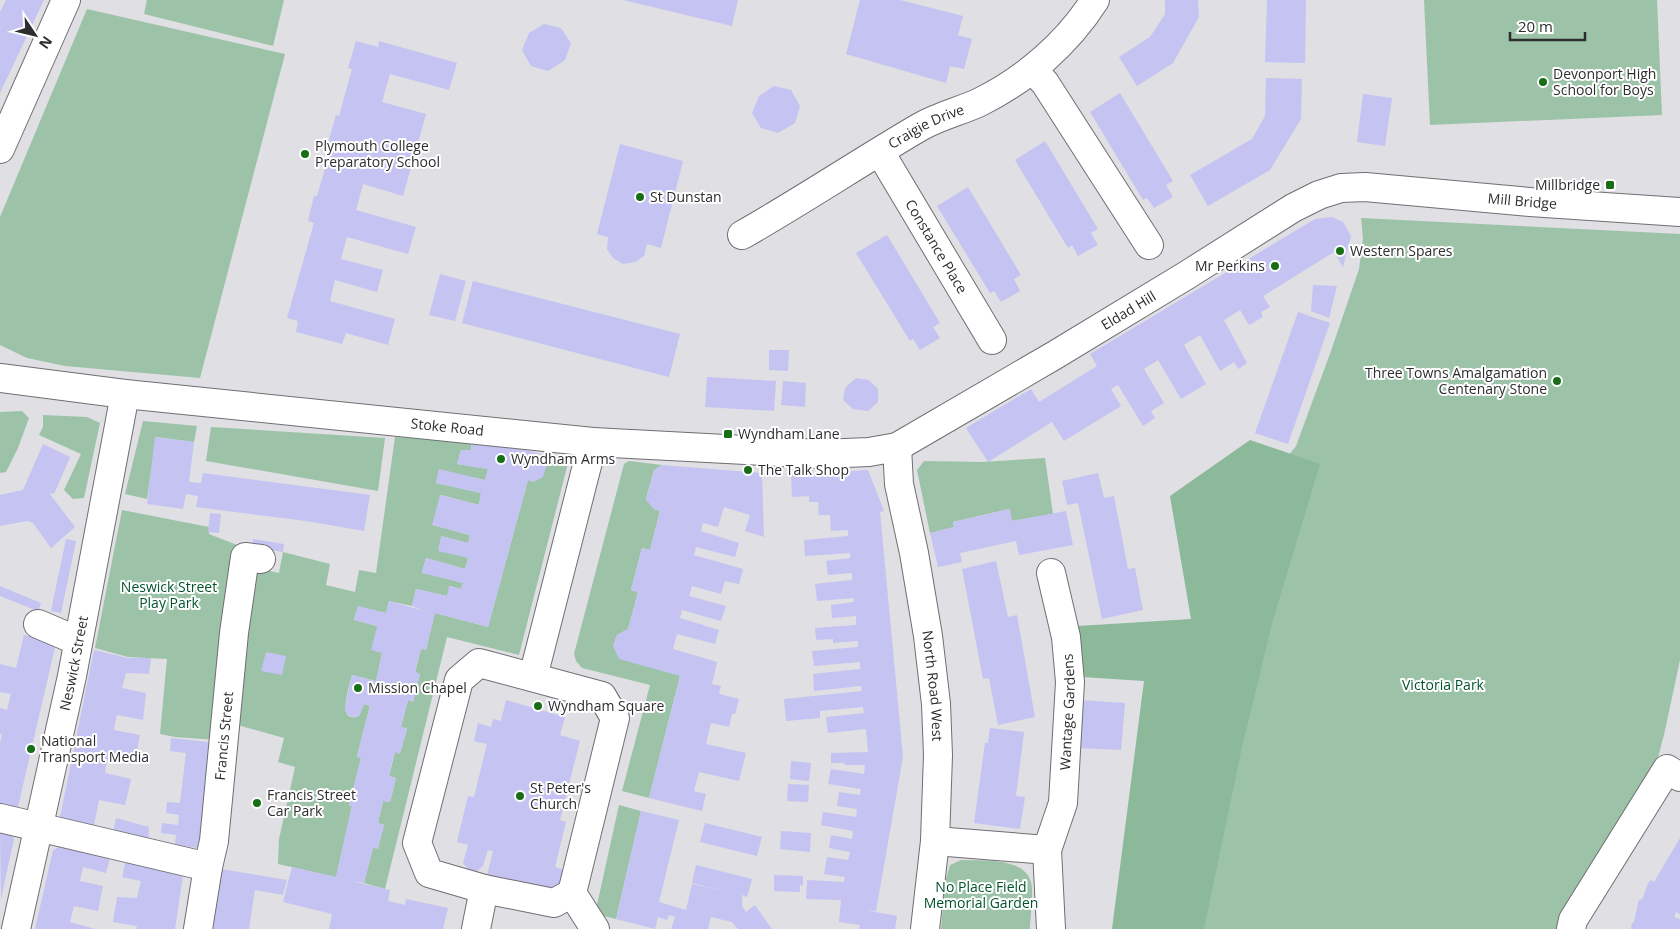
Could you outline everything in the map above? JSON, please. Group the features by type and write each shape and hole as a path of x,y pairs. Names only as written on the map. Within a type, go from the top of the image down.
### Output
{"street":[{"path":"0,149 9,104 66,0"},
{"name":"Craigie Drive","path":"742,235 923,126 980,102 1033,70 1083,19 1095,0"},
{"path":"1033,70 1046,83 1149,245"},
{"name":"Constance Place","path":"880,152 992,340"},
{"name":"Mill Bridge","path":"1365,187 1530,202 1680,212"},
{"name":"Eldad Hill","path":"896,447 1187,275 1293,208 1318,195 1341,188 1365,187"},
{"name":"Stoke Road","path":"0,378 125,394 593,442 821,454 868,452 896,447"},
{"name":"Neswick Street","path":"16,929 72,676 125,394"},
{"path":"533,676 593,442"},
{"name":"North Road West","path":"896,447 898,484 914,553 928,636 936,704 938,755 935,841 925,929"},
{"name":"Francis Street","path":"198,929 214,841 234,632 245,558 260,559"},
{"name":"Wantage Gardens","path":"1051,573 1066,637 1070,682 1063,804 1047,850 1051,929"},
{"path":"38,624 78,641"},
{"path":"572,893 554,903 484,888 429,873 417,843 459,680 480,663 602,696 616,718 572,893 595,929"},
{"path":"1571,929 1572,920 1667,769 1680,778"},
{"path":"0,818 208,867"},
{"path":"935,841 1047,850"},
{"path":"476,929 484,888"}],"green space":[{"path":"147,0 284,0 273,46 144,14"},
{"name":"Devonport High School for Boys","path":"1424,0 1657,0 1662,115 1430,125"},
{"path":"87,9 285,54 200,378 65,366 27,358 0,345 0,217"},
{"name":"Victoria Park","path":"1361,218 1680,234 1680,660 1653,776 1566,929 1169,929 1268,482 1296,446 1331,351 1359,269 1363,239"},
{"path":"22,411 29,418 18,448 6,472 0,473 0,412"},
{"path":"43,415 87,417 100,423 84,498 73,499 64,490 81,454 39,435 43,427"},
{"path":"143,421 197,426 194,442 156,437 147,499 125,494"},
{"path":"211,427 385,438 378,491 206,461"},
{"path":"395,437 472,442 471,450 461,450 457,464 488,469 485,480 439,470 436,483 481,493 479,505 441,495 433,525 470,535 468,543 441,536 468,558 465,569 426,558 422,572 463,583 461,589 450,586 447,596 416,589 412,606 389,601 386,613 358,607 354,620 377,626 382,653 376,681 352,675 347,695 346,710 348,715 352,717 359,716 364,704 370,706 357,756 361,758 349,805 352,806 336,877 278,864 279,839 295,767 278,762 284,738 234,724 252,567 279,573 283,552 330,564 326,585 355,592 359,570 376,573"},
{"path":"1250,440 1320,464 1273,620 1242,747 1204,929 1112,929 1144,681 1082,677 1078,626 1191,619 1170,496"},
{"path":"540,454 570,455 519,655 447,637 385,889 364,883 373,848 378,848 384,825 378,823 383,801 390,802 396,778 389,776 395,752 400,753 407,729 401,727 408,700 413,702 420,674 415,672 421,649 426,649 435,613 488,627 528,480 534,482 547,464"},
{"path":"1045,458 1053,514 1012,521 1009,509 953,522 954,527 930,533 917,470 924,461 982,462"},
{"path":"629,461 662,465 654,470 646,499 654,509 660,511 650,550 642,548 631,590 638,592 628,629 617,635 613,646 680,676 649,798 622,791 650,685 582,668 576,661 574,654 624,464"},
{"name":"Neswick Street Play Park","path":"122,510 209,527 209,534 237,545 217,740 160,734 167,659 128,657 95,648"},
{"path":"619,805 641,811 616,919 595,914"},
{"name":"No Place Field Memorial Garden","path":"961,860 1011,864 1027,874 1032,887 1030,929 941,929 945,882 950,865"}],"building":[{"path":"6,0 44,0 0,93 0,12"},
{"path":"623,0 738,0 732,26"},
{"path":"860,0 900,0 963,16 958,35 972,39 964,69 950,66 946,83 846,54"},
{"path":"1165,0 1198,0 1199,17 1173,63 1137,86 1119,57 1150,37 1165,14"},
{"path":"1267,0 1306,0 1305,63 1265,62"},
{"path":"544,24 561,28 571,43 565,60 548,71 531,66 522,50 529,33"},
{"path":"356,41 378,47 379,41 457,63 449,90 390,74 382,102 426,114 403,196 363,184 356,210 416,227 408,254 347,237 341,259 383,270 377,292 335,280 330,301 395,319 388,345 346,333 342,344 296,332 298,321 287,318 314,223 308,221 314,196 317,196 331,148 327,147 336,115 339,116 352,69 348,68"},
{"path":"1266,78 1302,79 1301,119 1270,170 1208,206 1190,175 1252,139 1265,116"},
{"path":"774,86 791,90 800,106 795,123 778,133 761,128 752,113 759,96"},
{"path":"1120,93 1173,181 1166,185 1173,197 1154,208 1147,198 1143,200 1090,112"},
{"path":"1363,94 1392,98 1385,146 1357,142"},
{"path":"1045,141 1098,229 1091,233 1098,245 1078,256 1072,245 1068,248 1015,160"},
{"name":"St Dunstan","path":"620,144 683,161 661,248 647,244 644,256 635,262 623,264 613,258 607,249 608,237 597,234"},
{"path":"968,187 1021,275 1014,279 1020,291 1001,302 994,291 990,293 937,206"},
{"path":"1332,217 1343,222 1351,236 1343,267 1334,252 1263,296 1270,307 1261,312 1263,317 1249,325 1240,310 1224,320 1247,363 1238,369 1234,362 1220,371 1200,335 1184,345 1206,384 1181,399 1158,360 1144,369 1164,403 1151,411 1155,418 1143,426 1118,385 1111,389 1121,406 1064,441 1052,422 988,462 966,428 1031,389 1039,402 1097,366 1090,354 1315,219"},
{"path":"887,235 940,323 933,327 940,338 920,350 913,339 910,341 856,253"},
{"path":"440,274 466,281 455,321 429,315"},
{"path":"473,281 680,334 669,377 462,323"},
{"path":"1313,285 1337,286 1329,318 1311,311"},
{"path":"1298,312 1330,323 1288,444 1255,433"},
{"path":"769,350 789,350 788,371 769,370"},
{"path":"707,377 776,381 774,411 705,407"},
{"path":"856,378 869,380 878,389 878,402 868,411 853,409 843,400 845,388"},
{"path":"783,381 806,383 805,407 781,405"},
{"path":"155,437 194,442 189,482 201,483 203,473 370,495 364,531 306,521 196,507 198,496 186,494 183,509 147,504"},
{"path":"472,442 497,442 540,454 547,464 543,477 533,482 528,480 488,627 435,613 426,650 421,649 415,672 420,674 413,702 408,700 401,727 407,728 400,754 395,752 391,766 389,776 396,778 390,802 383,801 378,823 384,825 378,849 373,848 364,883 351,881 390,890 388,901 405,905 406,899 448,908 443,929 329,929 332,914 283,902 292,867 336,877 352,806 349,805 361,758 357,757 370,706 364,704 359,716 352,717 345,710 347,697 352,675 376,681 382,653 371,650 377,626 354,620 358,606 386,613 389,601 424,611 412,606 416,589 447,596 449,586 461,589 463,583 422,573 426,558 465,569 468,558 438,551 441,536 468,543 470,535 432,525 440,495 479,505 481,493 436,483 439,469 485,480 488,469 457,464 461,450 471,450"},
{"path":"43,444 70,457 54,494 49,493 75,527 51,548 33,523 27,521 0,526 0,495 23,490"},
{"path":"662,465 762,473 764,537 745,531 750,515 724,507 718,527 703,523 701,531 739,543 735,557 696,547 694,555 743,569 739,584 725,581 721,594 692,586 689,596 726,606 721,621 682,610 680,618 719,630 715,644 677,634 673,649 717,662 712,684 721,686 719,694 739,699 735,714 732,714 729,727 711,723 706,744 746,753 739,781 699,772 694,791 706,794 702,811 649,798 680,676 619,659 613,646 617,635 628,629 638,592 631,590 642,548 650,550 660,511 654,509 646,500 654,470"},
{"path":"868,470 884,511 880,512 903,757 876,911 865,910 897,916 895,929 859,929 860,925 839,922 841,900 806,899 807,880 844,882 845,877 824,874 827,857 848,860 850,852 829,848 831,835 852,839 853,831 821,825 823,812 856,817 857,809 837,806 839,792 860,795 861,789 828,784 831,769 864,774 865,765 831,763 831,753 868,752 866,729 828,733 826,717 864,713 863,707 820,711 820,718 786,721 784,699 862,691 861,686 814,691 813,674 860,669 860,662 814,666 812,651 858,647 858,641 833,643 833,639 816,640 815,628 856,625 856,616 832,618 831,605 854,602 854,598 817,601 815,584 852,580 852,573 828,575 826,561 850,558 850,553 805,556 804,540 848,536 848,530 831,531 830,515 819,515 818,502 809,502 809,496 792,497 791,475"},
{"path":"1098,473 1104,498 1114,496 1128,569 1135,568 1143,610 1102,619 1078,503 1067,505 1062,481"},
{"path":"1010,509 1012,521 1066,511 1073,545 1019,555 1016,541 960,553 962,562 938,567 930,533 954,527 953,522"},
{"path":"210,513 221,514 219,533 208,532"},
{"path":"66,539 76,541 61,613 51,611"},
{"path":"253,539 284,544 283,552 252,547"},
{"path":"996,561 1008,617 1017,615 1035,717 998,725 989,678 983,679 962,569"},
{"path":"0,586 41,603 38,611 0,596"},
{"path":"24,635 56,643 17,811 0,808 0,744 2,734 0,734 0,708 7,710 11,694 0,692 0,664 16,668"},
{"path":"94,650 128,658 151,658 149,674 126,673 122,688 146,693 143,720 117,715 115,723 114,730 140,735 135,762 109,757 106,765 105,773 131,779 125,805 99,800 93,830 59,822"},
{"path":"266,652 286,656 282,675 261,671"},
{"name":"St Peter's Church","path":"506,700 565,717 560,735 580,741 560,820 566,822 555,867 564,870 559,893 487,876 493,851 488,850 483,866 477,871 469,870 463,863 468,845 457,842 468,796 474,797 487,744 474,741 478,723 491,727 493,719 501,721"},
{"path":"1080,700 1125,703 1121,750 1077,748"},
{"path":"990,728 1024,732 1016,796 1025,797 1020,829 974,823 985,743 988,743"},
{"path":"171,738 218,743 207,849 175,845 176,835 161,833 162,823 178,825 179,815 166,813 167,802 180,803 186,753 170,751"},
{"path":"791,761 811,763 809,781 790,779"},
{"path":"788,784 809,785 808,802 787,801"},
{"path":"641,811 679,820 659,902 686,910 692,884 727,892 692,883 696,865 752,879 747,897 742,895 742,906 746,912 755,905 772,929 738,929 732,922 711,917 708,929 671,929 675,917 669,915 667,920 658,917 655,929 616,919"},
{"path":"116,818 149,827 148,842 113,834"},
{"path":"705,823 762,837 757,856 700,842"},
{"path":"0,831 11,834 14,839 1,899"},
{"path":"781,831 811,833 810,852 780,849"},
{"path":"1680,838 1680,914 1676,912 1674,917 1680,919 1680,929 1631,929 1638,903 1640,899 1642,900 1648,883 1651,880 1654,882"},
{"path":"59,847 110,858 106,873 83,867 80,881 103,886 98,911 74,906 70,922 95,929 35,929 53,850"},
{"path":"126,860 183,875 175,929 136,929 137,926 113,922 117,897 137,898 141,881 122,877"},
{"path":"221,869 287,880 283,895 255,890 249,929 213,929"},
{"path":"774,875 803,876 803,886 800,885 800,892 774,891"}],"place":[{"name":"Devonport High School for Boys","path":"1543,82"},
{"name":"Plymouth College Preparatory School","path":"305,154"},
{"name":"Millbridge","path":"1610,185"},
{"name":"St Dunstan","path":"640,197"},
{"name":"Western Spares","path":"1340,251"},
{"name":"Mr Perkins","path":"1275,266"},
{"name":"Three Towns Amalgamation Centenary Stone","path":"1557,381"},
{"name":"Wyndham Lane","path":"728,434"},
{"name":"Wyndham Arms","path":"501,459"},
{"name":"The Talk Shop","path":"748,470"},
{"name":"Mission Chapel","path":"358,688"},
{"name":"Wyndham Square","path":"538,706"},
{"name":"National Transport Media","path":"31,749"},
{"name":"St Peter's Church","path":"520,796"},
{"name":"Francis Street Car Park","path":"257,803"}]}
